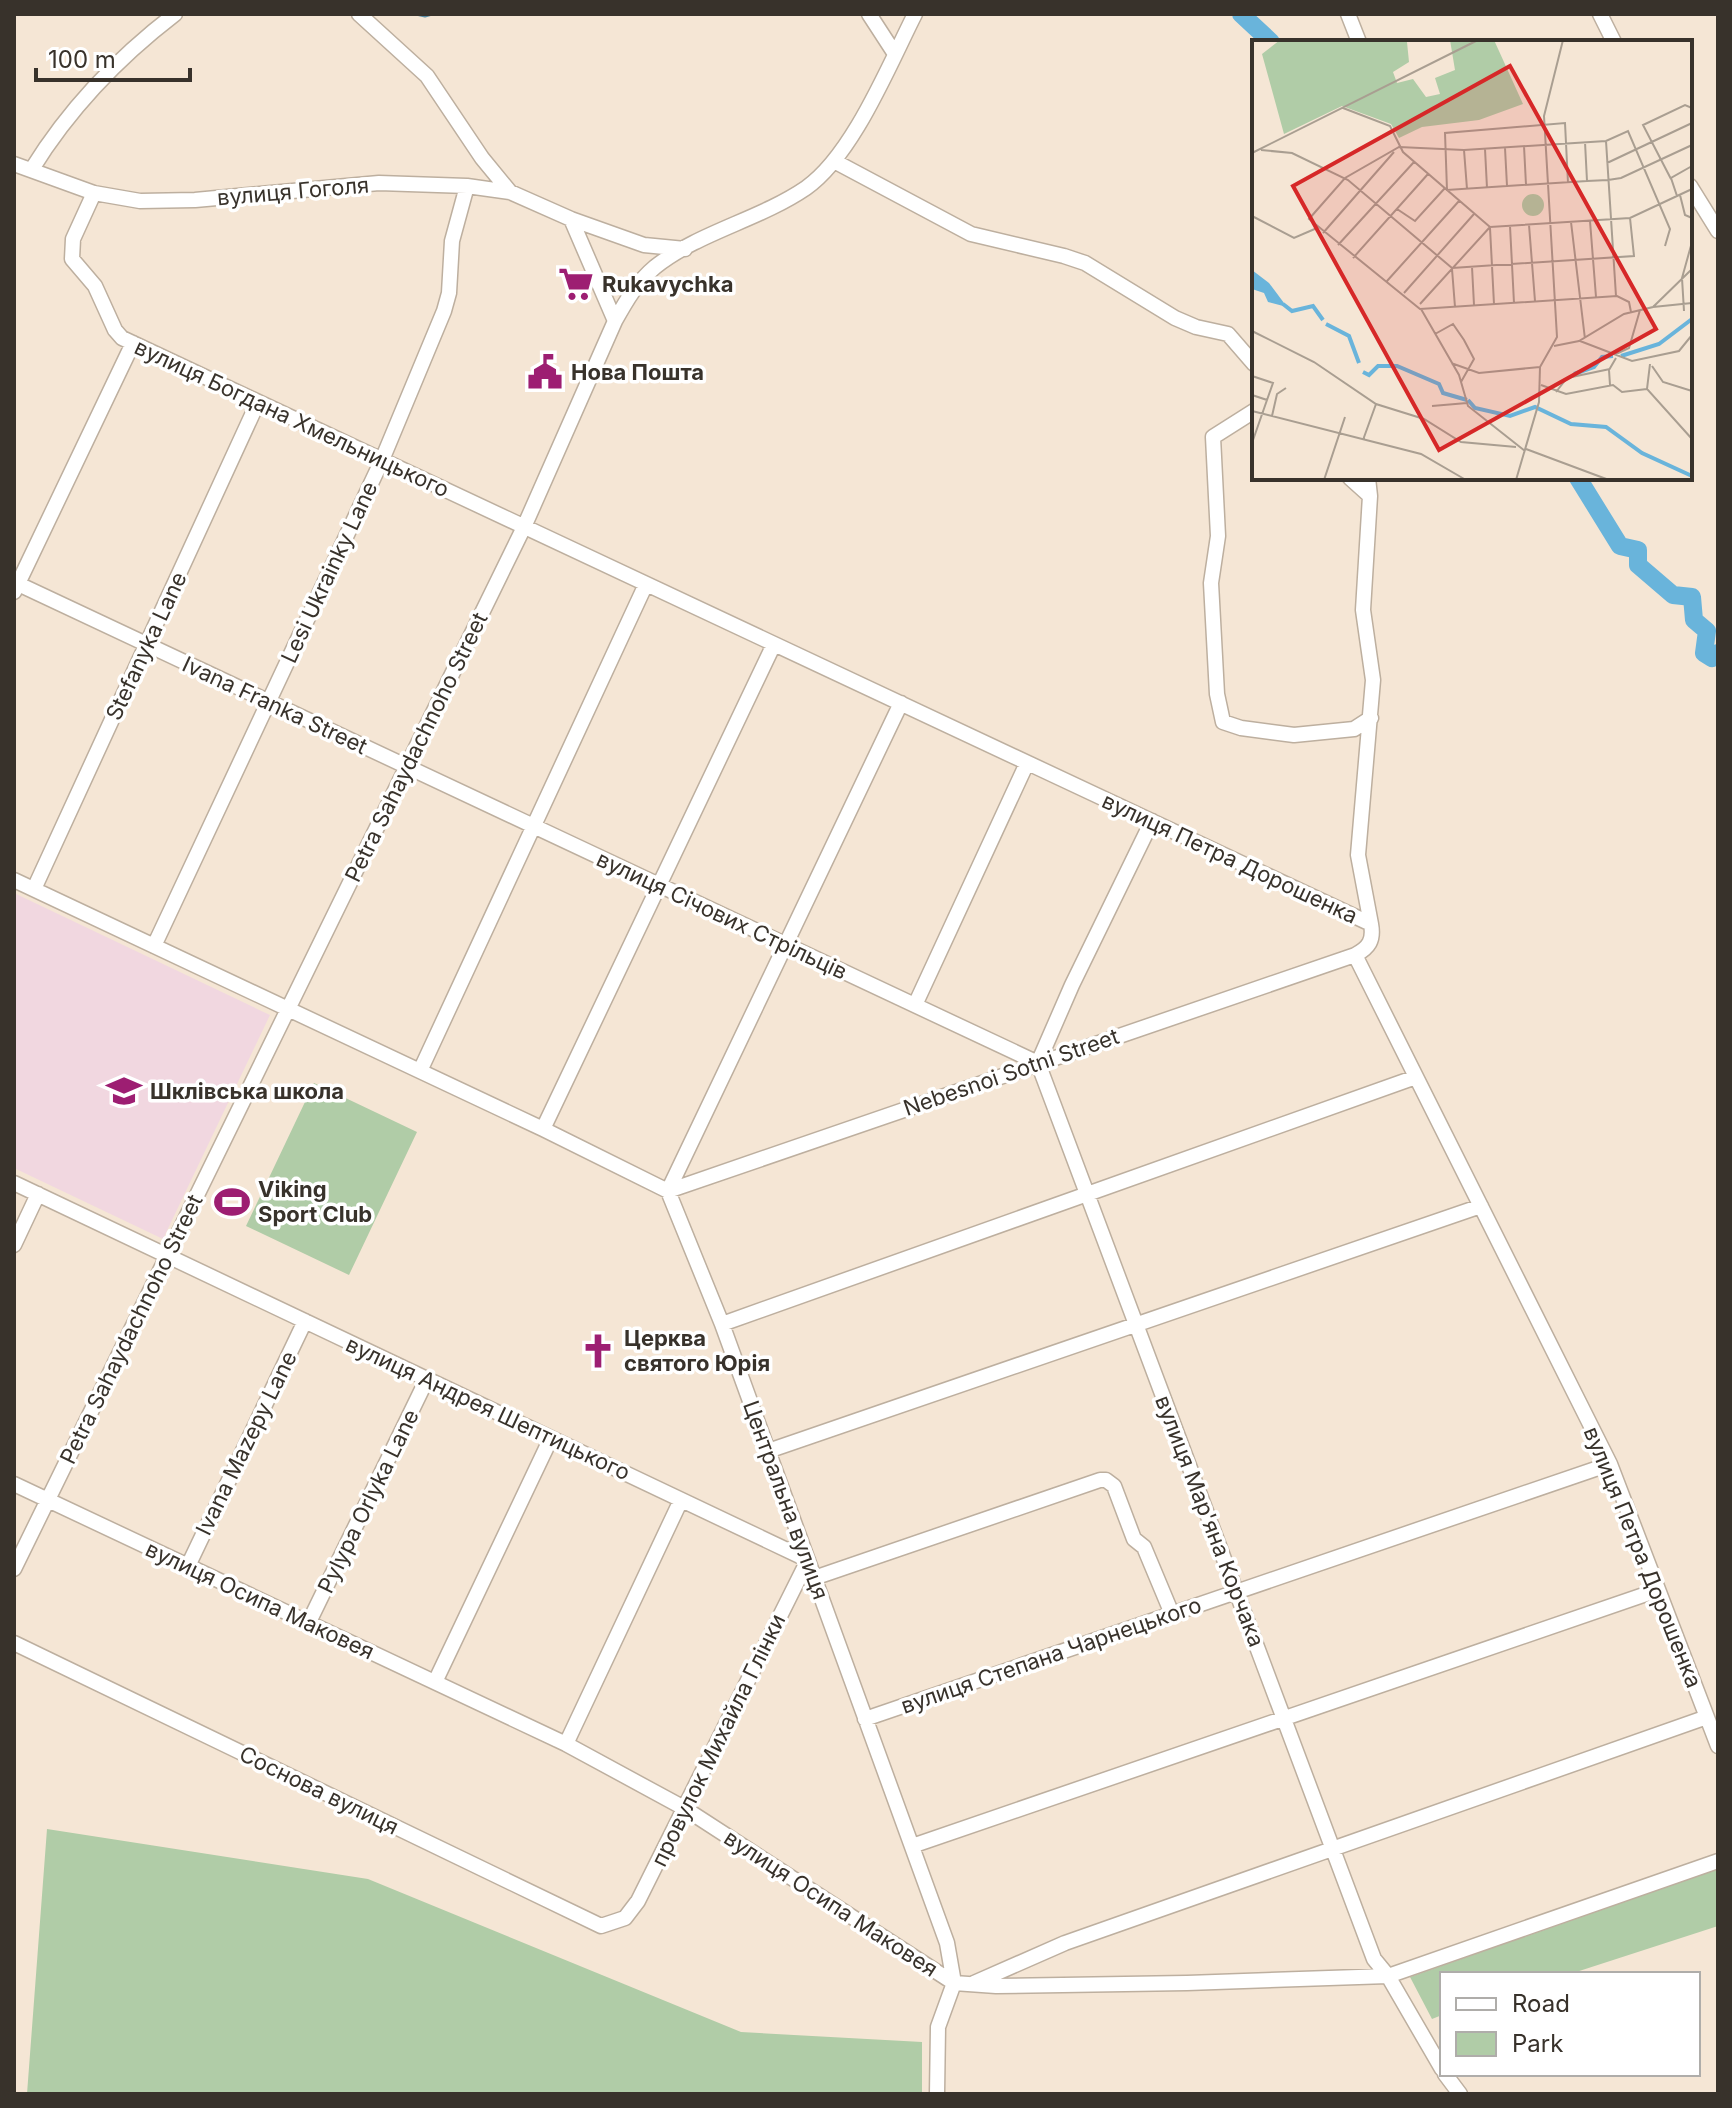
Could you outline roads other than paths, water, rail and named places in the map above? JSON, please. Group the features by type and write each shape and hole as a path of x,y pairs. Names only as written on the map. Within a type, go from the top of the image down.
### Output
{"street":[{"path":"32,169 63,125 113,67 175,14"},
{"path":"359,14 427,76 482,158 510,192"},
{"path":"869,14 895,54"},
{"name":"Petra Sahaydachnoho Street","path":"14,1569 524,527 615,321 633,291 655,267 807,187 834,161 861,120 915,14"},
{"path":"1348,14 1358,40"},
{"path":"1600,14 1613,40"},
{"path":"834,161 971,234 1085,263 1175,318 1196,327 1228,334 1252,362"},
{"name":"вулиця Гоголя","path":"14,164 94,193 140,201 195,200 379,183 467,186 510,192 571,219 644,245 685,249"},
{"name":"Lesi Ukrainky Lane","path":"154,946 382,460 449,293 452,241 467,186"},
{"path":"1692,189 1718,231"},
{"name":"вулиця Богдана Хмельницького","path":"94,193 73,239 72,259 95,286 115,330 133,343 524,527"},
{"path":"571,219 615,321"},
{"path":"15,586 133,343"},
{"name":"Stefanyka Lane","path":"34,889 258,402"},
{"path":"1252,412 1213,437 1218,536 1211,583 1217,694 1223,722 1241,728 1294,735 1354,729 1371,718"},
{"path":"1352,480 1370,496"},
{"path":"1368,480 1370,496 1363,610 1373,680 1358,855 1371,924"},
{"name":"вулиця Петра Дорошенка","path":"524,527 1371,924 1371,942 1365,950 1355,955 1610,1464 1718,1746"},
{"path":"420,1071 646,584"},
{"name":"Ivana Franka Street","path":"15,586 407,766"},
{"path":"543,1129 774,644"},
{"path":"14,880 668,1191 901,703"},
{"path":"915,1005 1027,763"},
{"name":"вулиця Січових Стрільців","path":"407,766 1038,1063"},
{"path":"1038,1063 1072,985 1152,821"},
{"name":"Nebesnoi Sotni Street","path":"668,1191 1355,955"},
{"name":"вулиця Мар'яна Корчака","path":"1038,1063 1374,1959 1388,1976 1440,2067"},
{"path":"722,1324 1416,1077"},
{"name":"вулиця Андрея Шептицького","path":"14,1183 808,1560"},
{"name":"Центральна вулиця","path":"668,1191 722,1324 912,1846 947,1943 954,1983"},
{"path":"14,1245 38,1194"},
{"path":"768,1451 1481,1206"},
{"name":"Ivana Mazepy Lane","path":"188,1566 305,1321"},
{"name":"Pylypa Orlyka Lane","path":"309,1622 427,1379"},
{"path":"435,1682 551,1438"},
{"name":"вулиця Степана Чарнецького","path":"865,1719 1610,1464"},
{"path":"814,1578 1106,1480 1114,1486 1134,1539 1144,1547 1172,1614"},
{"name":"вулиця Осипа Маковея","path":"14,1484 566,1744 684,1808 954,1983 1187,1983 1388,1976 1718,1861"},
{"path":"566,1744 681,1500"},
{"name":"провулок Михайла Глінки","path":"625,1918 638,1901 808,1560"},
{"path":"912,1846 1658,1590"},
{"name":"Соснова вулиця","path":"14,1643 601,1926 625,1918"},
{"path":"971,1985 1065,1943 1707,1717"},
{"path":"937,2094 938,2027 954,1983"},
{"name":"вулиця Мар'яна Корчака","path":"1446,2076 1460,2094"}],"waterway":[{"path":"416,14 432,14"},
{"path":"1241,14 1269,40"},
{"path":"1579,480 1620,546 1638,550 1638,565 1673,595 1692,597 1694,620 1707,631 1704,653 1712,658 1718,653"}],"place":[{"name":"Rukavychka","path":"576,284"},
{"name":"Нова Пошта","path":"545,372"},
{"name":"Шклівська школа","path":"124,1091"},
{"name":"Viking Sport Club","path":"232,1202"},
{"name":"Церква святого Юрія","path":"598,1351"}]}
